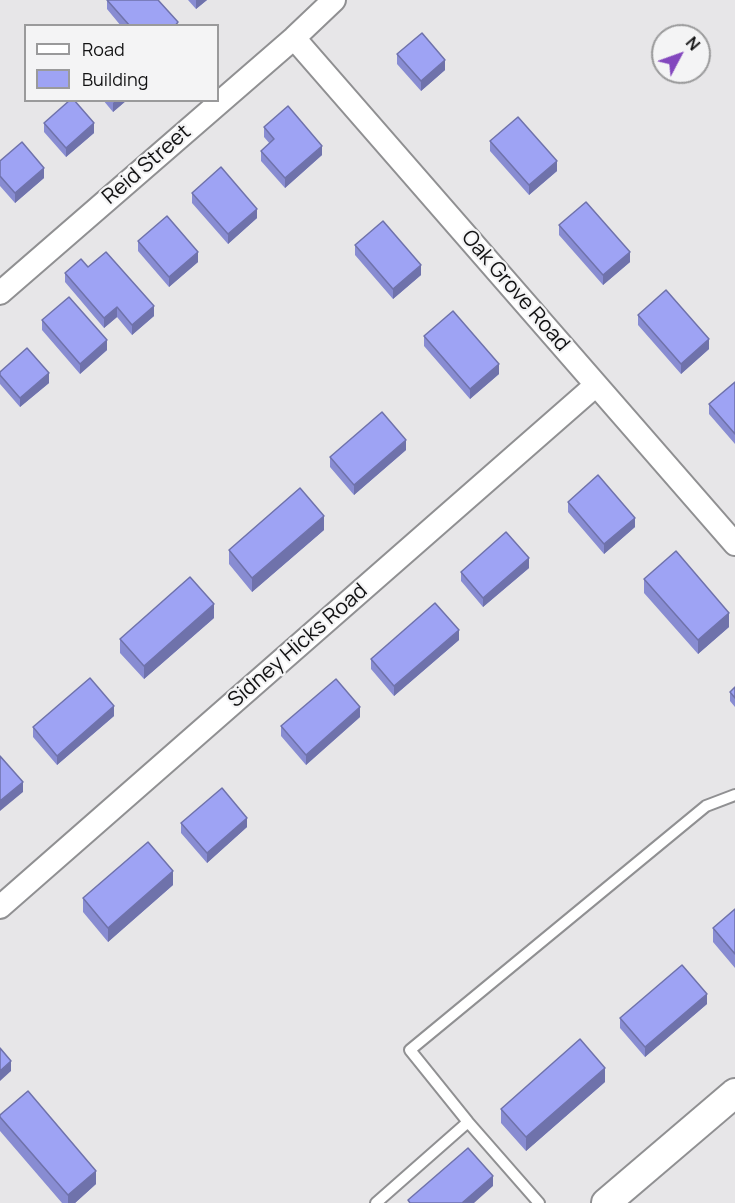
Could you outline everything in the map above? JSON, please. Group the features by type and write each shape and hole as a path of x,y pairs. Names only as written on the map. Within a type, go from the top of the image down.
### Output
{"street":[{"name":"Reid Street","path":"0,293 294,38 333,0"},
{"name":"Oak Grove Road","path":"294,38 735,544"},
{"name":"Sidney Hicks Road","path":"0,906 596,385"},
{"path":"606,1203 735,1093"}],"lane":[{"path":"539,1203 468,1122 410,1050 706,806 735,795"},
{"path":"376,1203 468,1122"}],"building":[{"path":"107,0 158,0 178,22 176,24 128,24"},
{"path":"422,33 445,60 421,81 397,54"},
{"path":"68,102 76,102 94,123 66,148 44,123"},
{"path":"288,106 322,146 285,178 261,151 274,139 264,127"},
{"path":"518,117 557,161 529,185 490,141"},
{"path":"22,142 44,168 15,193 0,176 0,161"},
{"path":"221,167 257,209 228,234 192,193"},
{"path":"586,202 630,252 603,275 559,225"},
{"path":"167,216 198,252 169,277 138,241"},
{"path":"383,221 421,265 393,289 355,245"},
{"path":"106,252 154,306 132,325 117,307 104,318 65,273 81,259 88,267"},
{"path":"666,290 709,339 681,364 638,315"},
{"path":"69,297 107,340 80,364 42,320"},
{"path":"453,311 499,364 470,389 424,336"},
{"path":"27,348 49,373 20,398 0,375 0,372"},
{"path":"735,382 735,434 709,404"},
{"path":"382,412 406,440 354,485 330,457"},
{"path":"598,475 635,518 604,544 568,502"},
{"path":"300,488 324,516 252,578 229,550"},
{"path":"506,532 529,558 483,598 461,572"},
{"path":"676,551 729,613 698,640 644,579"},
{"path":"190,577 214,604 144,666 120,639"},
{"path":"435,603 459,630 394,686 371,659"},
{"path":"90,678 114,706 57,756 33,727"},
{"path":"336,679 360,707 306,755 281,726"},
{"path":"735,687 735,698 730,692"},
{"path":"0,756 23,782 0,801"},
{"path":"222,788 247,818 207,853 181,823"},
{"path":"148,842 173,871 108,928 83,898"},
{"path":"735,909 735,954 713,928"},
{"path":"682,965 707,994 645,1047 620,1018"},
{"path":"580,1039 605,1068 526,1137 501,1109"},
{"path":"0,1048 11,1061 0,1071"},
{"path":"28,1091 96,1171 68,1195 0,1117"},
{"path":"468,1148 493,1176 462,1203 410,1203 408,1200"}]}
